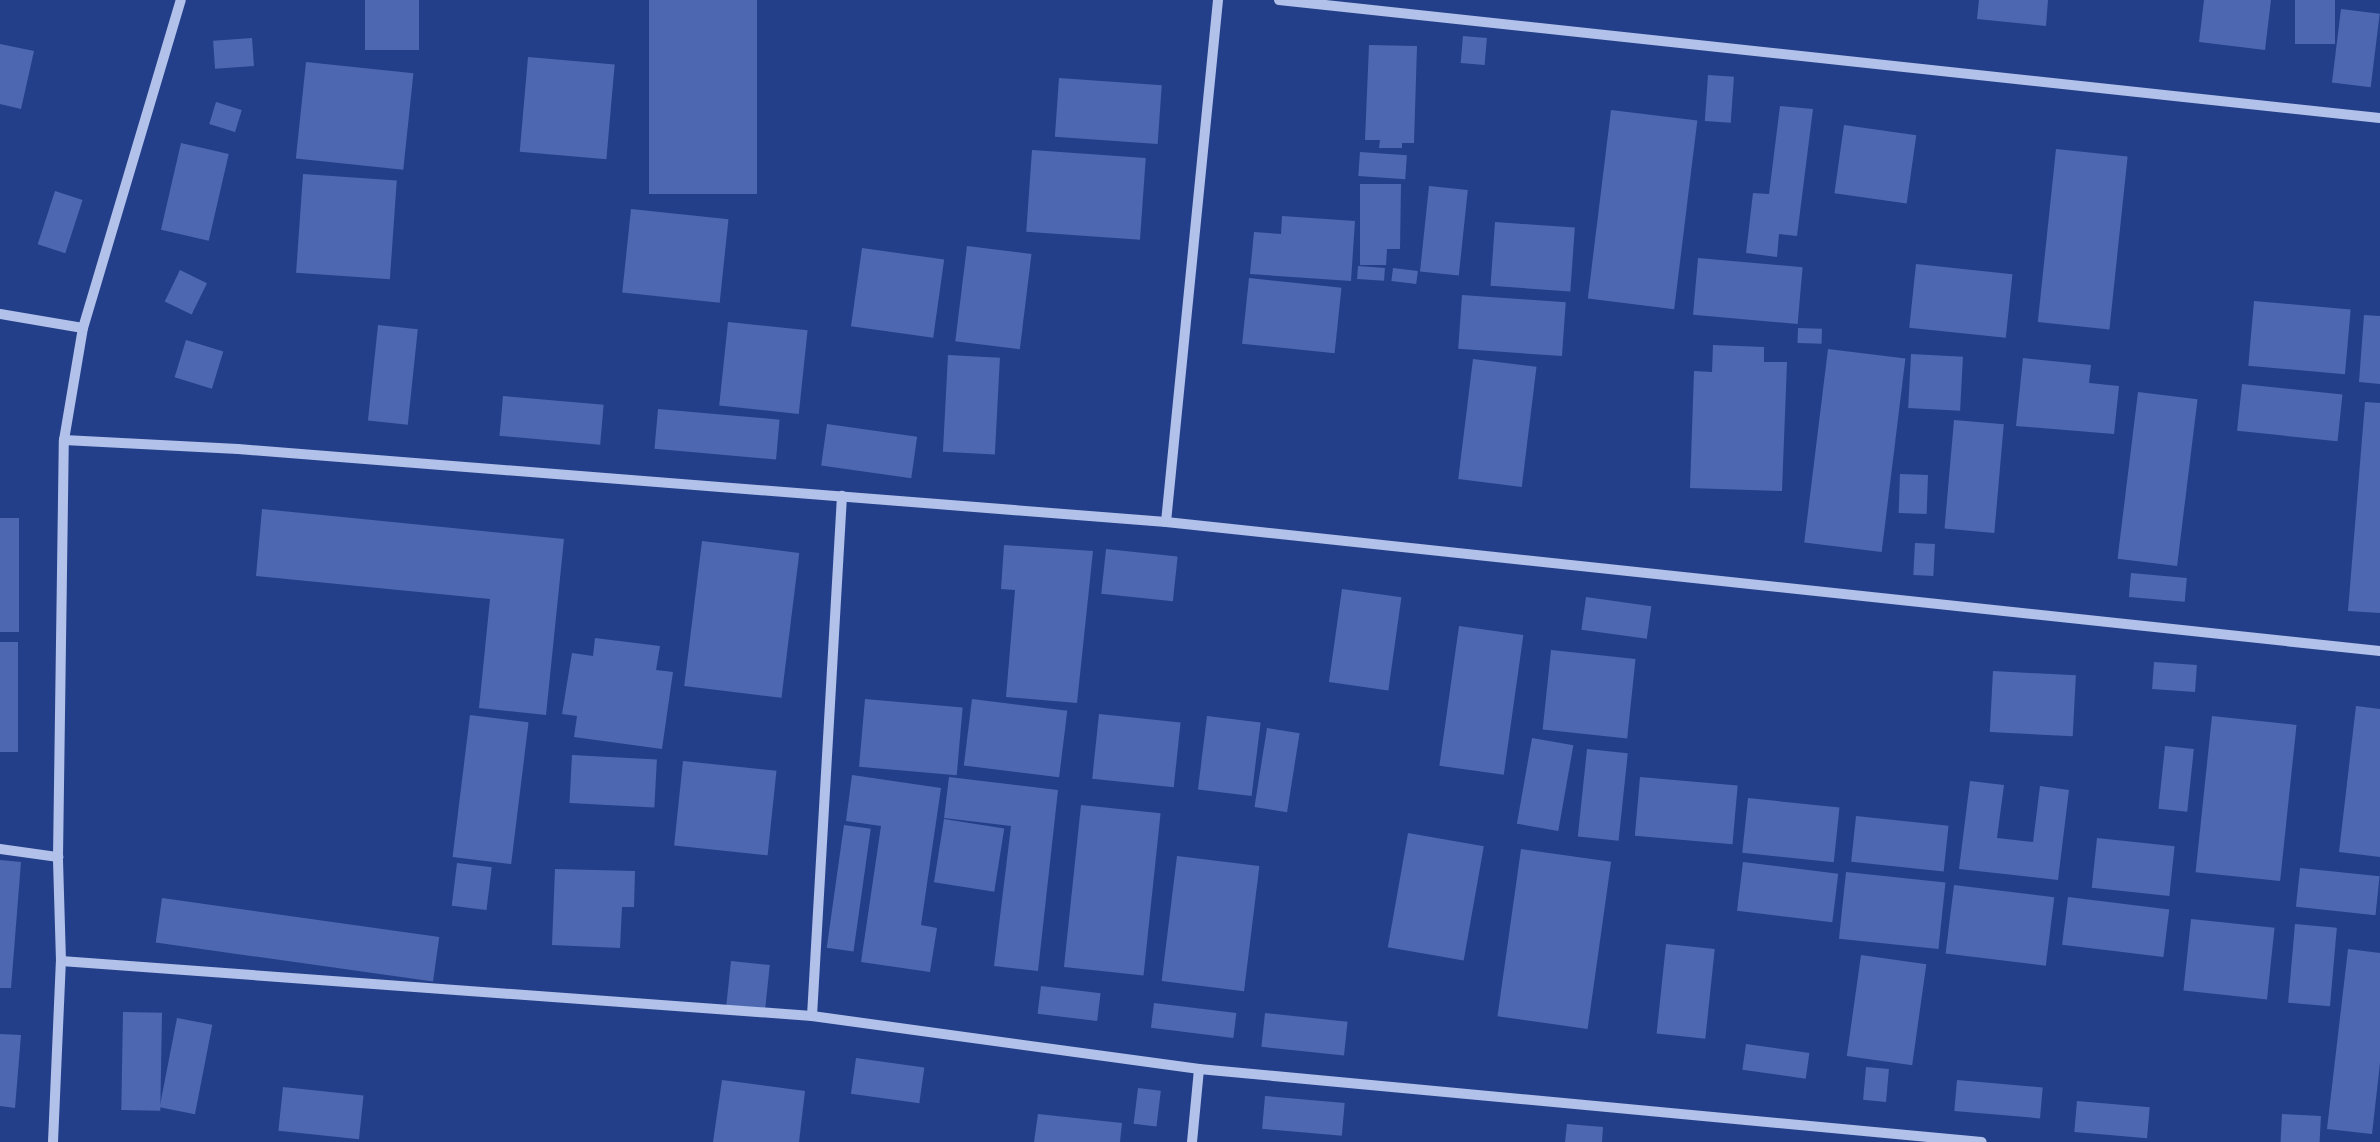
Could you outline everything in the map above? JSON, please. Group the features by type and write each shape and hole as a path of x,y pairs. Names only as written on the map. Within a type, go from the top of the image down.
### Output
{"street":[{"path":"53,1142 61,961 58,857 64,440 83,328 181,0"},
{"path":"1166,522 1218,0"},
{"path":"1279,0 2380,118"},
{"path":"0,314 83,328"},
{"path":"64,440 1166,522 2380,652"},
{"path":"812,1016 842,496"},
{"path":"0,850 58,857"},
{"path":"61,961 812,1016 1199,1069 1982,1142"},
{"path":"1192,1142 1199,1069"}],"building":[{"path":"365,0 419,0 419,50 365,50"},
{"path":"649,0 757,0 757,194 649,194"},
{"path":"1979,0 2048,0 2046,26 1977,19"},
{"path":"2204,0 2271,0 2265,50 2199,42"},
{"path":"2295,0 2335,0 2335,44 2295,44"},
{"path":"2341,9 2380,14 2371,87 2332,82"},
{"path":"1463,36 1487,38 1485,65 1461,63"},
{"path":"252,38 254,66 215,69 213,41"},
{"path":"0,44 34,51 21,109 0,104"},
{"path":"1369,45 1417,46 1414,143 1402,143 1402,148 1379,148 1380,140 1365,140"},
{"path":"528,57 615,65 606,159 520,152"},
{"path":"306,62 413,73 403,170 296,158"},
{"path":"1708,75 1734,77 1731,123 1705,121"},
{"path":"1059,78 1162,85 1158,144 1055,137"},
{"path":"216,102 242,110 235,132 209,124"},
{"path":"1780,106 1813,109 1797,236 1779,234 1777,257 1746,253 1753,193 1769,194"},
{"path":"1611,110 1697,121 1674,309 1588,299"},
{"path":"1844,125 1916,135 1907,203 1834,193"},
{"path":"181,143 229,154 209,241 161,230"},
{"path":"2056,149 2128,157 2109,330 2038,322"},
{"path":"1032,150 1146,158 1140,240 1026,232"},
{"path":"1360,152 1407,155 1405,179 1358,176"},
{"path":"303,174 397,181 390,279 296,273"},
{"path":"1360,184 1401,184 1400,249 1387,249 1386,265 1360,265"},
{"path":"1429,186 1468,190 1459,276 1420,272"},
{"path":"55,191 83,200 65,253 38,244"},
{"path":"631,209 728,219 720,303 622,293"},
{"path":"1282,216 1355,221 1351,281 1250,274 1254,232 1281,234"},
{"path":"1495,222 1575,228 1570,291 1491,286"},
{"path":"967,246 1032,254 1020,349 955,341"},
{"path":"862,248 944,260 933,338 851,326"},
{"path":"1698,258 1803,267 1798,324 1693,315"},
{"path":"1916,264 2012,274 2006,338 1909,328"},
{"path":"1358,266 1385,268 1384,281 1357,279"},
{"path":"1393,268 1418,271 1416,284 1391,281"},
{"path":"180,270 207,283 192,315 165,301"},
{"path":"1249,278 1341,288 1335,353 1242,344"},
{"path":"1462,295 1566,302 1562,356 1458,349"},
{"path":"2254,301 2351,309 2345,374 2248,366"},
{"path":"2364,315 2380,316 2380,384 2359,382"},
{"path":"728,322 808,330 799,414 719,406"},
{"path":"378,325 418,329 408,425 368,420"},
{"path":"1798,328 1822,329 1821,344 1797,343"},
{"path":"186,340 223,351 212,389 175,377"},
{"path":"1713,345 1764,347 1764,362 1787,362 1782,491 1690,488 1694,371 1712,372"},
{"path":"1828,349 1905,359 1882,552 1804,543"},
{"path":"1911,354 1963,357 1960,411 1908,408"},
{"path":"948,355 1000,358 995,455 943,452"},
{"path":"2023,358 2091,365 2089,383 2119,386 2114,434 2016,426"},
{"path":"1473,359 1537,367 1522,487 1458,479"},
{"path":"2242,384 2342,395 2338,441 2237,431"},
{"path":"2138,392 2198,399 2177,566 2118,559"},
{"path":"503,396 604,405 600,445 500,436"},
{"path":"2365,402 2380,403 2380,613 2348,611"},
{"path":"658,409 780,420 776,459 655,449"},
{"path":"1954,420 2004,424 1994,533 1945,529"},
{"path":"827,424 917,437 911,478 821,466"},
{"path":"1900,474 1928,475 1927,514 1899,513"},
{"path":"262,509 564,539 546,715 479,708 490,599 256,576"},
{"path":"0,518 19,518 19,632 0,632"},
{"path":"702,541 799,553 781,698 684,686"},
{"path":"1915,543 1935,544 1933,576 1913,575"},
{"path":"1004,545 1093,551 1077,703 1006,697 1015,590 1001,589"},
{"path":"1106,549 1178,557 1173,601 1101,594"},
{"path":"2131,573 2187,578 2185,602 2129,597"},
{"path":"1342,589 1401,597 1388,690 1329,682"},
{"path":"1586,597 1651,606 1647,639 1581,630"},
{"path":"1459,626 1523,635 1504,775 1439,766"},
{"path":"595,638 660,646 656,670 673,672 662,749 574,737 577,716 562,714 572,653 593,656"},
{"path":"0,642 18,642 18,752 0,752"},
{"path":"1551,650 1636,659 1627,738 1543,730"},
{"path":"2154,662 2197,665 2195,692 2152,689"},
{"path":"1993,671 2076,675 2073,736 1990,732"},
{"path":"865,699 963,708 957,775 859,767"},
{"path":"972,699 1067,711 1059,777 964,766"},
{"path":"2356,706 2380,709 2380,857 2339,852"},
{"path":"1099,714 1181,723 1174,787 1092,779"},
{"path":"470,715 529,722 511,864 453,857"},
{"path":"1207,716 1261,723 1252,796 1198,789"},
{"path":"2212,716 2297,725 2280,881 2196,872"},
{"path":"1267,728 1300,733 1287,812 1254,807"},
{"path":"1532,738 1573,745 1558,831 1517,824"},
{"path":"2165,746 2194,749 2187,812 2158,809"},
{"path":"1587,749 1628,753 1619,841 1578,837"},
{"path":"572,755 657,759 654,807 569,803"},
{"path":"683,761 776,771 768,855 674,846"},
{"path":"852,775 941,788 921,925 937,928 930,972 861,962 881,826 846,821"},
{"path":"949,777 1058,790 1038,971 994,966 1011,826 944,818"},
{"path":"1640,777 1738,786 1732,844 1635,836"},
{"path":"1970,781 2004,785 1997,838 2033,842 2040,786 2069,790 2058,880 1959,869"},
{"path":"1748,798 1839,808 1834,862 1742,853"},
{"path":"1081,805 1161,813 1144,975 1064,967"},
{"path":"1856,816 1948,826 1944,871 1851,862"},
{"path":"944,819 1004,829 994,892 934,882"},
{"path":"844,825 871,829 853,952 827,948"},
{"path":"1408,833 1484,846 1464,961 1388,947"},
{"path":"2097,838 2175,846 2169,896 2092,888"},
{"path":"1521,849 1611,862 1588,1029 1497,1016"},
{"path":"1177,856 1259,866 1244,991 1162,981"},
{"path":"0,860 21,862 11,988 0,988"},
{"path":"1743,862 1838,874 1832,922 1737,911"},
{"path":"457,863 492,867 486,910 452,906"},
{"path":"2300,868 2380,876 2375,915 2296,907"},
{"path":"555,869 635,871 634,907 622,907 620,948 552,945"},
{"path":"1846,872 1945,882 1938,949 1839,939"},
{"path":"1954,885 2054,897 2046,966 1946,953"},
{"path":"2068,897 2169,909 2163,957 2062,945"},
{"path":"162,898 439,937 433,982 156,943"},
{"path":"2191,919 2275,928 2267,999 2183,991"},
{"path":"2295,924 2337,928 2330,1006 2288,1003"},
{"path":"1666,944 1715,949 1705,1039 1657,1034"},
{"path":"2348,949 2380,953 2380,1063 2372,1134 2327,1129"},
{"path":"1861,955 1926,964 1912,1065 1847,1056"},
{"path":"731,961 770,965 765,1010 726,1006"},
{"path":"1041,986 1101,993 1097,1021 1038,1014"},
{"path":"1154,1003 1236,1013 1233,1038 1151,1028"},
{"path":"123,1012 162,1013 160,1111 121,1110"},
{"path":"1265,1013 1348,1022 1344,1055 1261,1047"},
{"path":"177,1018 212,1025 195,1114 160,1107"},
{"path":"0,1034 21,1035 15,1108 0,1106"},
{"path":"1746,1044 1809,1053 1806,1079 1742,1070"},
{"path":"856,1058 924,1068 919,1103 851,1094"},
{"path":"1866,1067 1889,1069 1886,1102 1863,1100"},
{"path":"722,1080 805,1091 799,1142 713,1142"},
{"path":"1957,1080 2043,1087 2040,1118 1954,1111"},
{"path":"283,1087 364,1095 359,1139 278,1131"},
{"path":"1138,1088 1161,1091 1156,1127 1134,1124"},
{"path":"1265,1096 1345,1103 1342,1136 1262,1129"},
{"path":"2077,1101 2150,1107 2147,1138 2074,1132"},
{"path":"1038,1114 1122,1123 1120,1142 1034,1142"},
{"path":"2282,1114 2321,1116 2320,1142 2281,1142"},
{"path":"1567,1124 1603,1127 1602,1142 1565,1142"}]}
